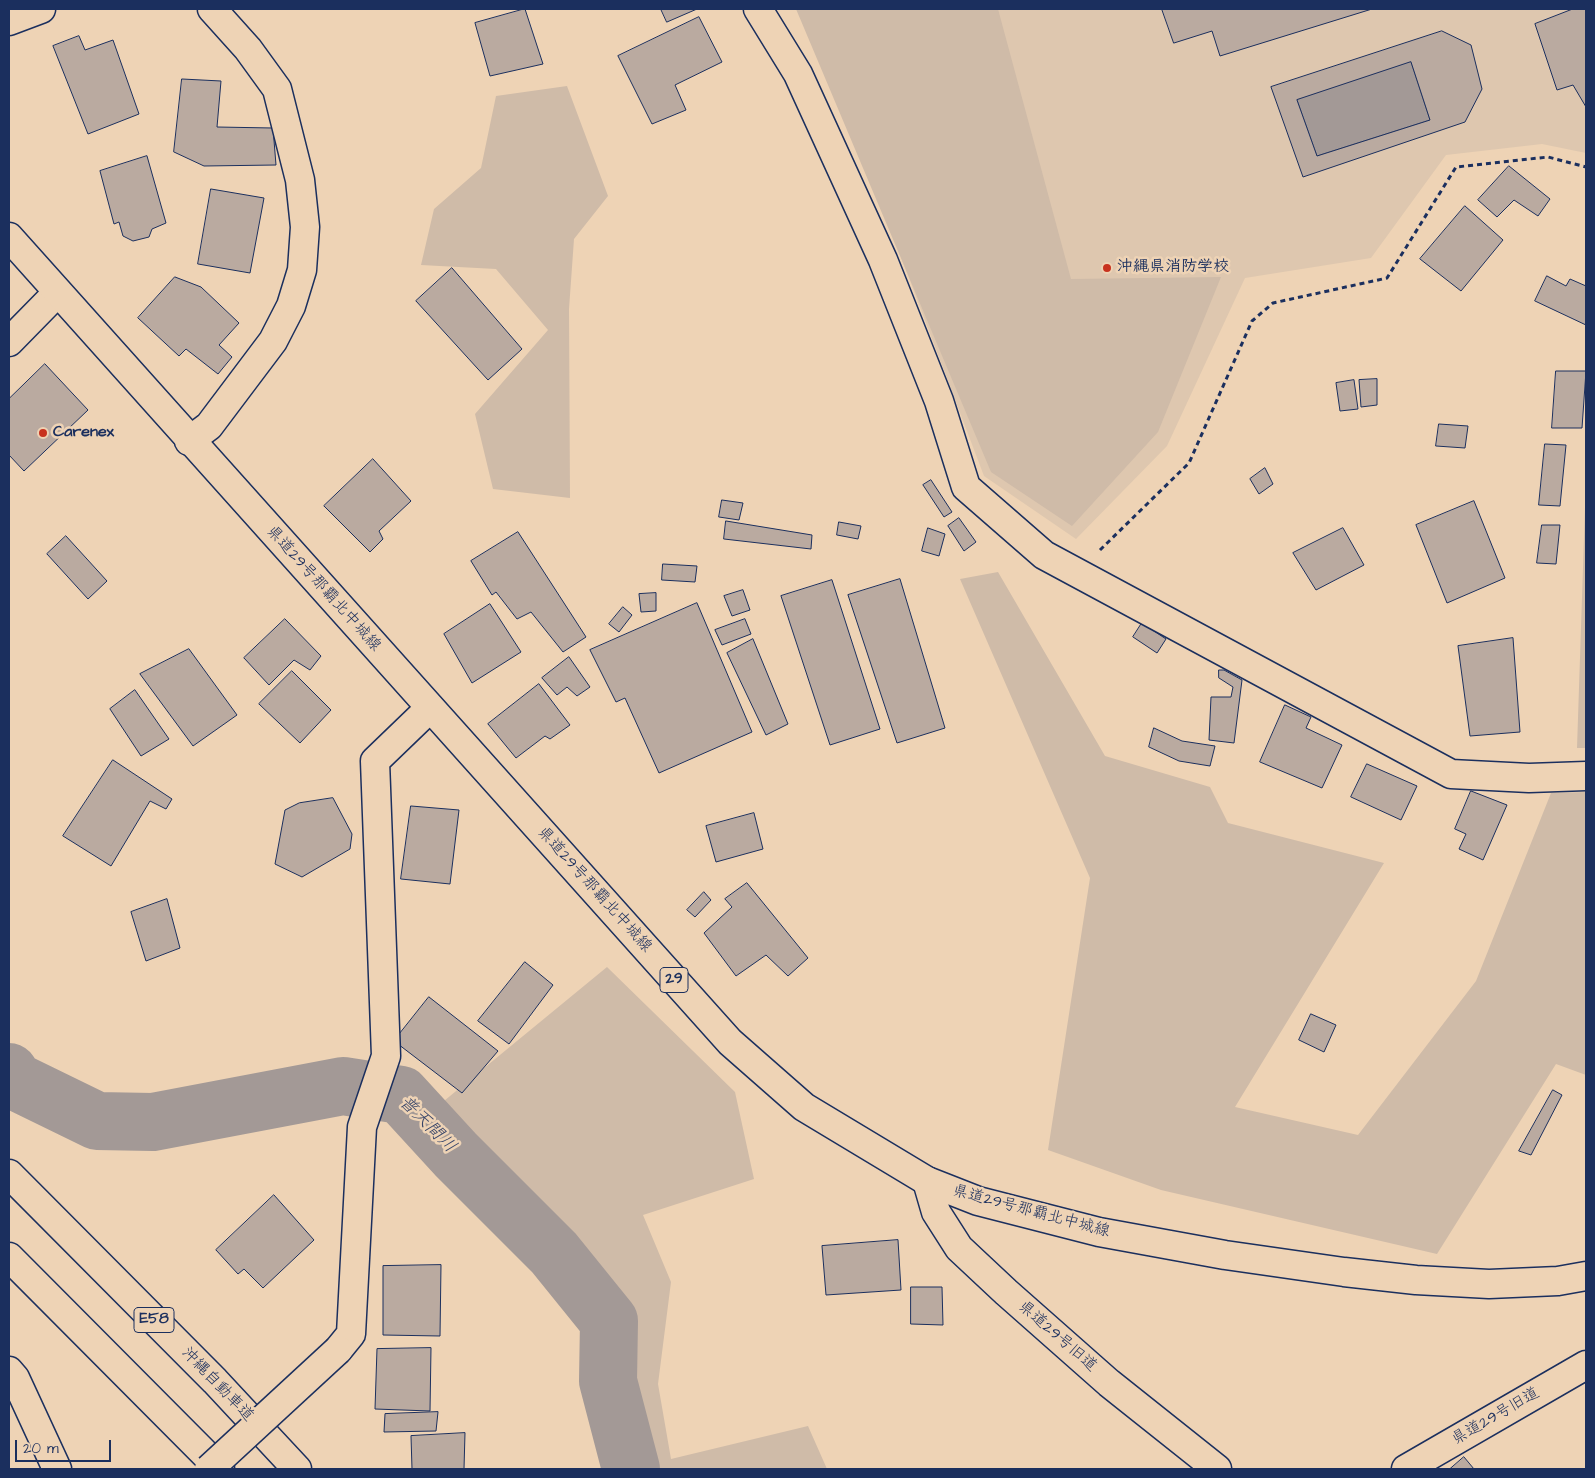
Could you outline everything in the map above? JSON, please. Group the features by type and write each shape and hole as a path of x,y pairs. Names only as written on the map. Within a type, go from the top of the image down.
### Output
{"main road":[{"path":"9,21 41,9"},
{"path":"189,441 209,426 274,341 291,306 302,270 304,227 300,180 277,89 248,49 212,9"},
{"path":"758,9 798,74 883,260 938,401 966,487 1044,555 1452,774 1529,778 1586,776"},
{"name":"県道29号那覇北中城線","path":"9,237 189,441 730,1042 804,1107 928,1181 978,1201 1099,1232 1225,1255 1416,1280 1489,1284 1558,1281 1586,1276"},
{"path":"9,342 57,293"},
{"path":"209,1469 338,1350 351,1334 362,1127 386,1056 376,761 430,708"},
{"name":"沖縄自動車道","path":"9,1174 208,1374 297,1469"},
{"name":"県道29号旧道","path":"928,1181 936,1212 959,1248 1109,1383 1216,1469"},
{"path":"9,1257 220,1469"},
{"name":"県道29号旧道","path":"1406,1469 1586,1365"},
{"path":"9,1371 15,1378 57,1469"}],"path":[{"path":"1078,573 1189,463 1252,321 1273,303 1387,278 1456,167 1548,157 1586,168"}],"shaded area":[{"path":"796,9 998,9 1071,279 1221,277 1158,432 1072,526 991,472"},
{"name":"沖縄県消防学校","path":"807,9 1586,9 1586,153 1542,144 1446,155 1371,258 1245,278 1167,446 1076,539 984,476"},
{"path":"1411,62 1430,120 1317,156 1297,100"},
{"path":"567,86 608,196 574,239 569,309 570,498 493,489 475,414 548,330 496,269 421,265 434,209 481,168 496,96"},
{"path":"1586,477 1586,748 1577,748"},
{"path":"998,572 1105,756 1210,787 1228,823 1384,863 1235,1107 1358,1135 1476,981 1551,793 1586,792 1586,1075 1556,1064 1437,1254 1161,1190 1048,1150 1090,878 960,579"},
{"path":"607,967 735,1092 754,1179 643,1215 671,1282 658,1384 671,1459 808,1426 827,1469 633,1469 605,1401 618,1321 572,1253 487,1180 433,1110"}],"building":[{"path":"525,9 543,64 490,76 475,23"},
{"path":"661,9 697,9 667,22"},
{"path":"1162,9 1372,9 1220,56 1212,31 1174,43"},
{"path":"1573,9 1586,9 1586,107 1573,85 1557,90 1535,24"},
{"path":"699,17 722,62 675,85 686,110 652,124 618,56"},
{"path":"1442,31 1471,45 1482,89 1465,122 1303,177 1271,87","holes":["1411,62 1430,120 1317,156 1297,100"]},
{"path":"79,36 85,50 113,40 139,114 88,134 53,46"},
{"path":"182,79 221,81 217,127 273,128 276,165 204,166 174,152"},
{"path":"147,156 166,223 152,229 149,237 133,241 123,236 119,222 114,224 100,171"},
{"path":"1509,166 1550,199 1538,216 1514,200 1497,217 1478,200"},
{"path":"211,189 264,198 250,273 198,264"},
{"path":"1465,206 1503,240 1461,291 1420,259"},
{"path":"452,268 522,349 488,380 416,301"},
{"path":"1547,276 1566,286 1570,279 1586,286 1586,325 1535,301"},
{"path":"175,277 201,287 239,323 219,345 232,357 218,374 186,349 179,356 138,318"},
{"path":"45,364 88,410 24,471 9,455 9,399"},
{"path":"1556,371 1586,371 1582,428 1552,428"},
{"path":"1377,379 1377,405 1361,407 1359,380"},
{"path":"1354,380 1358,409 1340,411 1336,383"},
{"path":"1439,424 1468,426 1465,448 1436,446"},
{"path":"1545,444 1566,445 1560,506 1539,505"},
{"path":"373,459 411,501 379,531 383,539 370,552 324,506"},
{"path":"1265,468 1273,484 1259,494 1250,479"},
{"path":"931,480 952,512 944,517 923,485"},
{"path":"722,500 743,503 739,520 719,517"},
{"path":"1474,501 1505,578 1447,603 1416,525"},
{"path":"959,518 976,542 964,551 948,526"},
{"path":"726,521 812,535 811,549 724,539"},
{"path":"839,522 861,526 858,539 837,535"},
{"path":"1542,525 1560,525 1556,564 1537,563"},
{"path":"928,528 945,534 939,556 922,551"},
{"path":"1343,528 1364,565 1316,590 1293,553"},
{"path":"518,532 586,637 563,652 531,612 517,619 496,592 492,595 471,561"},
{"path":"66,536 107,581 88,599 47,554"},
{"path":"663,564 697,566 695,582 662,580"},
{"path":"900,579 945,728 897,743 848,595"},
{"path":"832,580 880,729 830,745 781,596"},
{"path":"743,590 750,610 732,616 724,596"},
{"path":"656,593 656,611 641,612 639,594"},
{"path":"697,603 752,732 659,773 625,698 616,702 590,650"},
{"path":"490,604 521,652 472,683 444,634"},
{"path":"623,607 632,615 619,632 609,624"},
{"path":"285,619 321,656 310,670 294,660 269,685 244,658"},
{"path":"745,619 751,634 722,645 715,630"},
{"path":"1142,623 1166,639 1157,653 1133,637"},
{"path":"1513,638 1520,732 1470,736 1458,646"},
{"path":"753,639 788,724 766,735 727,653"},
{"path":"189,649 237,715 193,746 140,674"},
{"path":"569,657 590,687 577,696 567,687 557,695 542,678"},
{"path":"1219,670 1224,670 1242,680 1234,743 1209,740 1211,697 1231,697 1233,687 1219,678"},
{"path":"292,671 331,710 300,743 259,704"},
{"path":"539,684 570,725 550,739 545,736 516,758 488,724"},
{"path":"135,690 169,739 141,756 110,709"},
{"path":"1285,705 1311,717 1306,728 1342,745 1322,788 1260,762"},
{"path":"1154,728 1182,741 1215,746 1210,766 1179,761 1149,747"},
{"path":"113,760 172,799 166,809 150,801 111,866 63,836"},
{"path":"1367,764 1417,786 1401,820 1351,797"},
{"path":"1471,791 1507,805 1483,860 1459,849 1466,834 1455,829"},
{"path":"333,798 352,834 350,849 302,877 275,864 285,810 299,803"},
{"path":"411,806 459,810 450,884 401,879"},
{"path":"754,813 763,849 716,862 706,826"},
{"path":"747,883 808,958 788,976 766,955 736,976 704,933 732,907 725,899"},
{"path":"704,892 711,900 695,917 687,910"},
{"path":"167,899 180,948 146,961 131,912"},
{"path":"525,962 553,985 509,1044 478,1021"},
{"path":"429,997 498,1051 462,1093 394,1041"},
{"path":"1311,1014 1336,1025 1324,1052 1299,1040"},
{"path":"1553,1090 1562,1095 1531,1155 1519,1151"},
{"path":"274,1195 314,1240 263,1288 244,1269 238,1274 216,1250"},
{"path":"898,1240 901,1290 826,1295 822,1246"},
{"path":"441,1265 440,1336 383,1335 383,1266"},
{"path":"911,1287 942,1287 943,1325 911,1324"},
{"path":"431,1348 430,1411 375,1409 377,1349"},
{"path":"438,1412 436,1431 384,1432 385,1414"},
{"path":"465,1433 464,1469 412,1469 411,1436"},
{"path":"1464,1457 1474,1469 1450,1469"}],"waterway":[{"name":"普天間川","path":"9,1072 15,1081 97,1121 153,1122 343,1086 401,1095 456,1155 554,1253 609,1321 608,1381 631,1469"}],"place":[{"name":"沖縄県消防学校","path":"1107,268"},
{"name":"Carenex","path":"43,433"}]}
